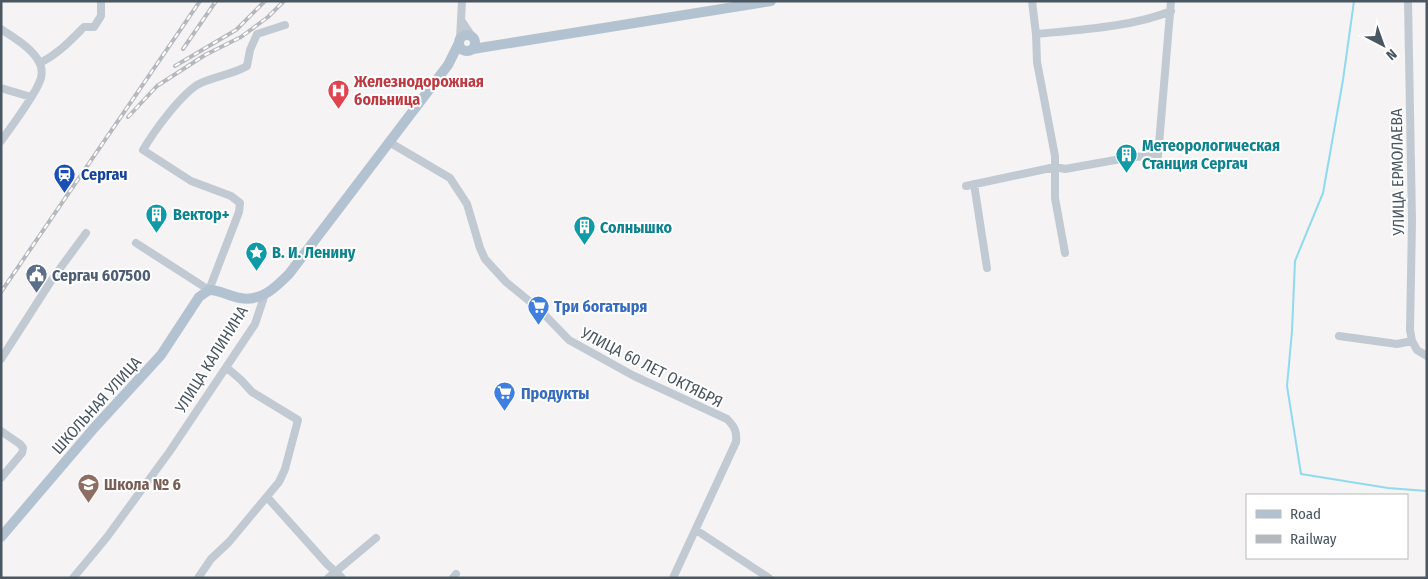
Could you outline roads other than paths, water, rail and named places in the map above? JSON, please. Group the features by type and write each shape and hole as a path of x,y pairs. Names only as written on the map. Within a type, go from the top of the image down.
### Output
{"main road":[{"path":"448,65 459,41 464,35 472,44 496,46 771,1"},
{"path":"448,65 472,44"},
{"name":"УЛИЦА КАЛИНИНА","path":"265,294 274,289 289,274 448,65"},
{"path":"209,290 218,290 239,298 249,298 265,294"},
{"name":"ШКОЛЬНАЯ УЛИЦА","path":"1,536 94,428 161,355 199,298 209,290"}],"street":[{"path":"40,63 59,51 84,26 94,27 101,16 101,1"},
{"path":"459,41 462,1"},
{"path":"1032,1 1037,62 1053,140 1055,198 1065,253"},
{"path":"987,268 969,185 1055,167 1065,169 1132,158 1158,156 1172,1"},
{"name":"УЛИЦА ЕРМОЛАЕВА","path":"1408,1 1412,221 1410,330 1412,342"},
{"path":"1036,34 1083,30 1154,18 1171,11"},
{"path":"461,20 472,44"},
{"path":"136,243 209,290 239,212 240,203 231,196 191,181 143,150 150,138 182,99 198,85 239,71 247,66 250,50 257,34 285,25"},
{"path":"1,29 30,50 40,63 41,78 31,97 1,141"},
{"path":"1,88 31,97"},
{"name":"УЛИЦА 60 ЛЕТ ОКТЯБРЯ","path":"389,142 450,178 467,204 480,248 486,259 506,282 538,309 569,340 634,376 727,419 733,425 737,433 736,442 696,530"},
{"path":"1,359 53,278 86,233"},
{"name":"УЛИЦА КАЛИНИНА","path":"73,578 107,537 170,451 255,324 265,294"},
{"path":"1339,336 1397,344 1412,342 1417,350 1427,356"},
{"path":"198,578 211,560 229,542 279,482 285,469 298,420 252,392 226,367"},
{"path":"1,431 23,448 22,453 1,478"},
{"path":"267,497 342,578"},
{"path":"674,578 696,530 768,578"},
{"path":"328,578 334,571 376,538"}],"waterway":[{"path":"1354,1 1343,80 1323,193 1295,261 1287,386 1301,474 1388,488 1427,491"}],"railway":[{"path":"1,292 200,1"},
{"path":"183,49 216,1"},
{"path":"175,66 236,30 265,1"},
{"path":"128,117 157,86 205,55 241,37 268,17 284,1"}],"place":[{"name":"Железнодорожная больница","path":"338,109"},
{"name":"Метеорологическая Станция Сергач","path":"1126,173"},
{"name":"Сергач","path":"65,193"},
{"name":"Вектор+","path":"157,233"},
{"name":"Солнышко","path":"584,246"},
{"name":"В. И. Ленину","path":"256,271"},
{"name":"Сергач 607500","path":"36,294"},
{"name":"Три богатыря","path":"538,325"},
{"name":"Продукты","path":"505,412"},
{"name":"Школа № 6","path":"88,503"}]}
